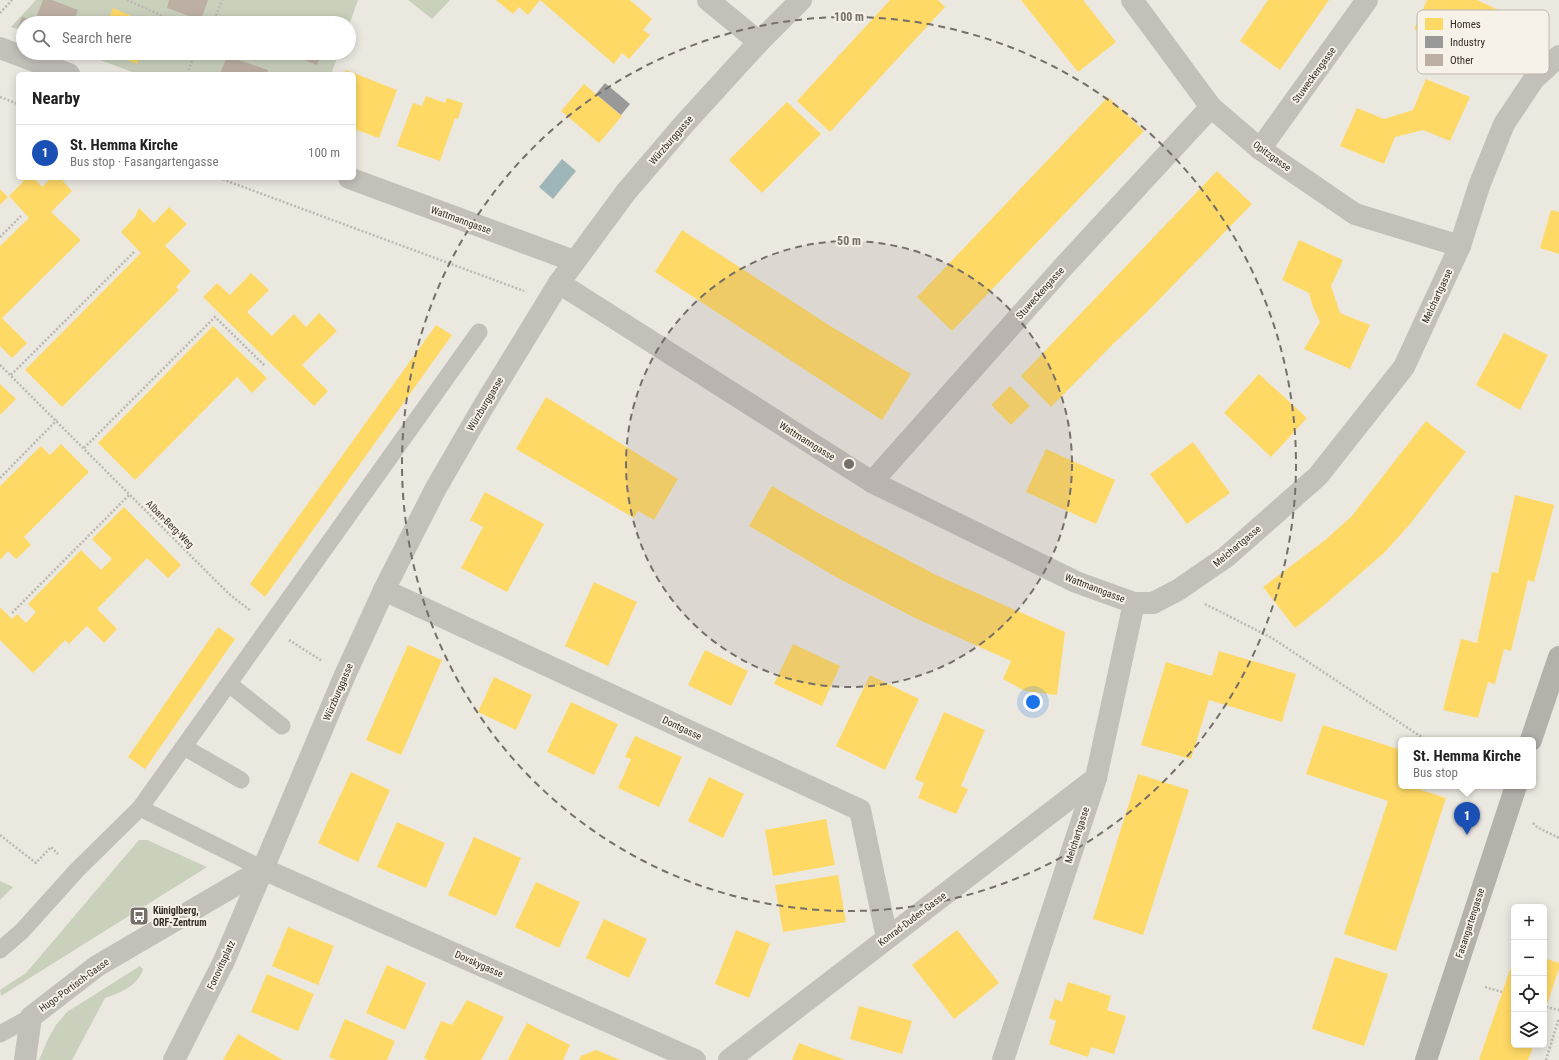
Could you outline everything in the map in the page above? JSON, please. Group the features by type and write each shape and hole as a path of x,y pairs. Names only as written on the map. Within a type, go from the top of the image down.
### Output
{"main road":[{"path":"1532,737 1559,657"},
{"name":"Fasangartengasse","path":"1426,1060 1515,789"}],"street":[{"path":"708,0 759,42"},
{"name":"Würzburggasse","path":"263,869 345,675 384,590 436,488 483,406 553,292 574,261 626,192 685,123 759,42 801,0"},
{"name":"Opitzgasse","path":"1132,0 1211,107 1260,149 1355,214 1460,246"},
{"name":"Stuweckengasse","path":"1260,149 1367,0"},
{"path":"0,48 16,54"},
{"name":"Melchartgasse","path":"1549,65 1559,56"},
{"path":"32,60 64,72"},
{"name":"Melchartgasse","path":"1003,1060 1096,778 1134,603 1153,603 1178,590 1226,557 1318,476 1404,367 1460,246 1479,186 1504,124 1534,79 1539,74"},
{"name":"Stuweckengasse","path":"872,482 1060,270 1211,107"},
{"name":"Wattmanngasse","path":"354,180 574,261"},
{"name":"Wattmanngasse","path":"553,292 872,482 1076,582 1134,603"},
{"name":"Dontgasse","path":"384,590 860,810 887,938"},
{"name":"Konrad-Duden-Gasse","path":"729,1060 1096,778"},
{"name":"Hugo-Portisch-Gasse","path":"31,1017 97,966 263,869"},
{"name":"Fonovitsplatz","path":"174,1060 224,961 263,869"},
{"name":"Dovskygasse","path":"263,869 695,1060"},
{"path":"25,1060 31,1017"}],"lane":[{"path":"0,950 22,931 77,870 140,808 479,332"},
{"path":"229,684 282,726"},
{"path":"184,747 241,780"},
{"path":"140,808 263,869"},
{"path":"0,1034 31,1017"}],"path":[{"path":"0,13 12,0"},
{"path":"127,0 162,16"},
{"path":"216,16 222,0"},
{"path":"188,72 192,60"},
{"path":"0,98 16,103"},
{"path":"225,180 553,292"},
{"path":"0,237 21,216"},
{"path":"11,375 134,252"},
{"path":"84,448 215,317 265,366"},
{"name":"Alban-Berg-Weg","path":"0,365 57,420 229,594 245,606 268,628 345,675"},
{"path":"0,478 57,420"},
{"path":"12,614 130,494"},
{"path":"1178,590 1272,638 1421,737"},
{"path":"0,835 36,863 51,847"},
{"path":"1485,987 1502,992"},
{"path":"1547,1007 1559,1010"},
{"path":"1546,1060 1559,1018"}],"green space":[{"path":"36,0 358,0 352,16 21,16"},
{"path":"408,0 450,0 432,19"},
{"path":"16,22 16,29 11,27"},
{"path":"100,60 336,60 332,72 133,72"},
{"path":"139,840 147,840 207,867 1,996 0,990 26,973"},
{"path":"0,881 13,887 0,900"},
{"path":"140,966 143,969 141,975 133,984 117,994 105,998 72,1060 39,1060 56,1025 67,1012"}],"water":[{"path":"562,159 576,171 553,199 539,187"}],"building: Homes":[{"path":"496,0 540,0 528,15 519,7 513,14"},
{"path":"540,0 630,0 652,19 643,30 650,35 629,59 622,53 614,64"},
{"path":"890,0 938,0 945,7 830,132 797,101"},
{"path":"1021,0 1083,0 1116,42 1078,72"},
{"path":"1268,0 1329,0 1280,70 1240,41"},
{"path":"1427,0 1477,0 1499,10 1423,10"},
{"path":"113,8 131,16 110,16"},
{"path":"1417,22 1417,30 1414,29"},
{"path":"127,60 138,60 137,64"},
{"path":"356,74 397,90 379,138 356,130"},
{"path":"1426,79 1470,97 1450,141 1423,130 1395,137 1384,164 1340,146 1357,108 1384,119 1413,110"},
{"path":"584,84 622,116 599,143 561,111"},
{"path":"426,96 445,103 447,98 463,103 458,119 455,118 440,161 397,146 413,103 422,106"},
{"path":"1108,97 1144,131 952,331 917,297"},
{"path":"787,102 821,134 762,193 729,160"},
{"path":"1217,171 1252,204 1146,313 1051,407 1021,376"},
{"path":"23,180 36,180 42,187 49,180 62,180 72,191 51,212 81,240 2,318 27,343 12,358 0,346 0,246 29,218 9,196"},
{"path":"0,189 8,197 0,205"},
{"path":"169,207 187,224 165,246 191,271 176,287 179,290 62,407 25,370 141,253 121,232 135,217 139,208 154,223"},
{"path":"1551,210 1559,212 1559,254 1540,248"},
{"path":"682,230 832,327 911,374 882,420 655,272"},
{"path":"1299,240 1343,260 1331,286 1340,313 1370,325 1350,369 1304,349 1320,322 1313,307 1309,293 1282,280"},
{"path":"251,273 269,290 247,312 272,336 294,314 306,327 319,313 337,331 302,365 328,391 314,406 203,297 217,283 230,295"},
{"path":"436,325 452,335 265,597 250,584"},
{"path":"213,326 267,378 252,393 237,377 135,480 98,443"},
{"path":"1504,333 1548,355 1520,410 1476,385"},
{"path":"1259,374 1307,418 1271,457 1224,413"},
{"path":"0,384 16,399 0,415"},
{"path":"1010,386 1030,406 1011,425 991,405"},
{"path":"546,397 678,479 654,520 638,511 634,518 516,449"},
{"path":"1426,421 1466,452 1410,524 1385,552 1323,606 1295,628 1263,587 1324,541 1351,517"},
{"path":"1193,442 1230,493 1187,524 1150,474"},
{"path":"61,444 89,472 24,537 31,545 16,559 8,551 0,560 0,486 41,446 50,455"},
{"path":"1046,449 1115,480 1096,524 1026,492"},
{"path":"772,486 820,514 936,575 1065,632 1057,695 1025,691 1003,679 1011,661 915,618 836,577 749,526"},
{"path":"485,492 544,524 507,592 461,568 483,527 470,520"},
{"path":"1515,495 1554,505 1534,582 1528,580 1511,651 1504,649 1495,684 1488,682 1478,718 1443,710 1461,639 1477,643 1492,572 1498,573"},
{"path":"124,507 181,565 168,578 147,558 97,609 117,629 104,643 87,626 69,644 65,640 33,673 0,640 0,607 12,619 17,614 26,623 36,612 28,604 81,550 101,570 112,559 92,539"},
{"path":"594,582 637,602 608,666 565,646"},
{"path":"218,627 235,639 145,769 128,757"},
{"path":"793,644 840,666 822,706 774,684"},
{"path":"408,645 442,660 401,755 366,740"},
{"path":"705,650 748,671 731,706 688,685"},
{"path":"1219,651 1296,674 1282,722 1209,700 1191,759 1141,745 1166,662 1212,676"},
{"path":"870,675 919,699 885,770 836,746"},
{"path":"494,677 532,695 516,730 478,712"},
{"path":"571,702 618,724 594,775 547,752"},
{"path":"944,712 985,730 961,786 968,789 956,814 918,798 924,783 915,779"},
{"path":"1323,725 1398,749 1398,789 1421,789 1446,798 1396,951 1344,934 1388,801 1306,774"},
{"path":"635,736 682,757 659,807 618,788 631,759 625,757"},
{"path":"351,772 390,790 358,862 318,843"},
{"path":"1138,774 1189,790 1143,935 1093,919"},
{"path":"709,777 744,794 723,838 688,821"},
{"path":"826,819 835,865 773,876 765,830"},
{"path":"397,822 445,843 426,888 377,867"},
{"path":"474,837 521,858 496,916 448,895"},
{"path":"838,875 846,922 783,932 775,885"},
{"path":"536,882 580,902 559,948 515,927"},
{"path":"604,919 647,939 629,978 586,958"},
{"path":"288,927 334,946 318,985 272,966"},
{"path":"736,930 770,944 749,998 715,984"},
{"path":"957,930 999,983 954,1019 912,965"},
{"path":"1335,957 1388,974 1364,1046 1312,1029"},
{"path":"1547,959 1559,963 1559,969 1547,1004"},
{"path":"387,965 426,983 405,1030 366,1013"},
{"path":"1511,967 1511,1048 1533,1048 1528,1060 1479,1060"},
{"path":"267,974 314,994 298,1031 251,1012"},
{"path":"1068,982 1111,996 1107,1010 1126,1016 1114,1054 1091,1047 1088,1057 1049,1044 1056,1021 1049,1018 1055,999 1062,1002"},
{"path":"467,1000 504,1017 481,1060 428,1060 424,1058 441,1021 452,1025"},
{"path":"859,1006 912,1021 902,1054 850,1039"},
{"path":"345,1019 395,1041 387,1060 336,1060 329,1057"},
{"path":"527,1023 570,1045 563,1060 508,1060"},
{"path":"238,1034 283,1060 223,1060"},
{"path":"799,1043 845,1060 792,1060"},
{"path":"596,1050 620,1060 579,1060 581,1056"}],"building: Industry":[{"path":"605,83 630,104 621,115 596,94"}],"building: Other":[{"path":"43,0 52,0 78,10 76,16 37,16"},
{"path":"169,0 208,0 202,16 190,16 167,8"},
{"path":"225,60 239,60 268,70 268,72 221,72"},
{"path":"304,60 319,60 317,65"}],"place":[{"name":"St. Hemma Kirche","path":"1467,835"},
{"name":"Küniglberg, ORF-Zentrum","path":"139,916"}]}
